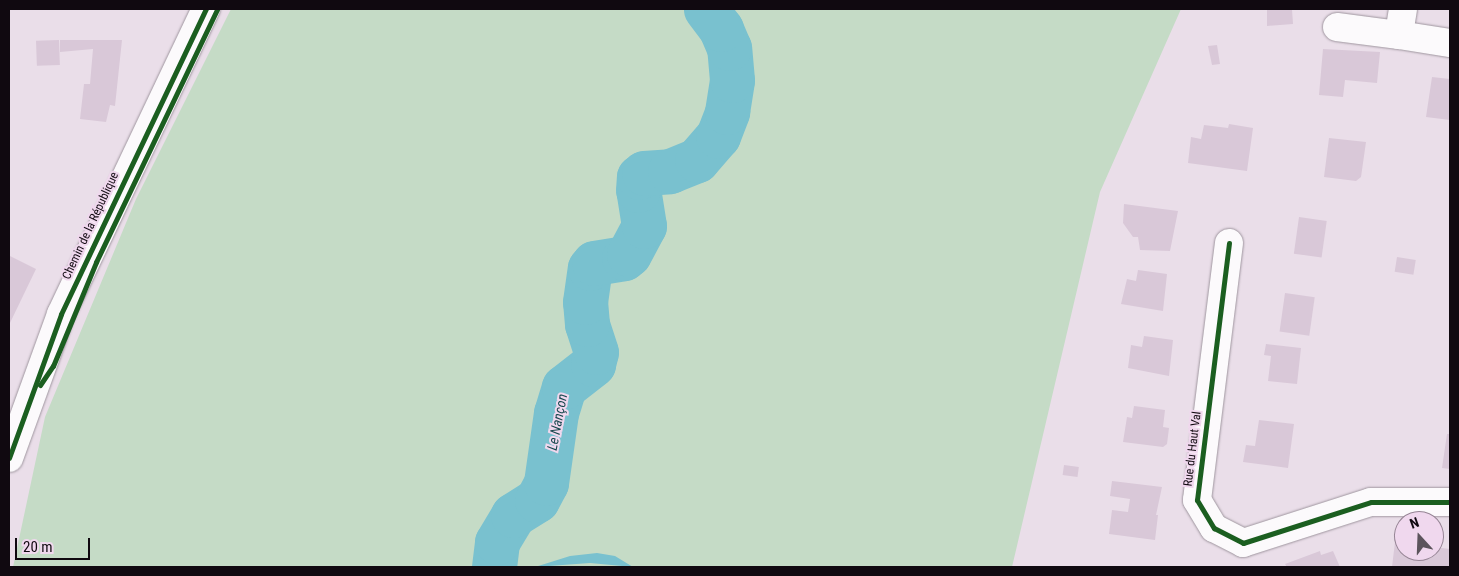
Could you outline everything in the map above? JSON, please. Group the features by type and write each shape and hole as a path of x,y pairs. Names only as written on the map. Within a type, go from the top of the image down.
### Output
{"street":[{"name":"Chemin de la République","path":"9,458 61,314 206,9"},
{"path":"1337,27 1401,22 1450,43"},
{"name":"Rue du Haut Val","path":"1229,242 1197,500 1214,528 1243,543 1372,502 1450,502"}],"green space":[{"path":"231,9 1181,9 1100,192 1012,567 13,567 45,417 136,199"}],"water":[{"path":"696,9 710,9 729,21 734,29 740,97 735,144 715,173 662,187 640,186 654,232 625,273 592,275 589,319 602,359 586,379 568,391 559,406 548,506 516,523 501,544 495,567 485,567 506,519 539,499 553,407 560,386 593,364 580,325 586,267 623,261 641,224 630,178 649,174 665,176 696,163 715,139 723,119 726,76 722,42"},
{"path":"597,553 615,556 633,567 590,563 535,567 570,556"}],"building":[{"path":"1267,9 1292,9 1293,24 1267,26"},
{"path":"59,40 60,65 37,66 36,41"},
{"path":"60,40 122,40 115,106 110,105 106,122 80,119 84,84 90,84 93,49 60,52"},
{"path":"1217,45 1220,64 1212,65 1208,46"},
{"path":"1323,49 1380,52 1377,83 1345,80 1343,97 1319,95"},
{"path":"1432,77 1450,79 1450,120 1426,117"},
{"path":"1229,124 1253,128 1247,171 1188,163 1191,137 1201,139 1204,125 1228,128"},
{"path":"1329,138 1366,142 1361,177 1356,181 1324,177"},
{"path":"1124,204 1178,211 1170,251 1140,250 1138,237 1133,237 1123,223"},
{"path":"1299,217 1327,221 1322,258 1294,254"},
{"path":"10,256 36,269 9,325 9,258"},
{"path":"1397,257 1416,260 1413,275 1395,272"},
{"path":"1138,270 1167,274 1163,311 1121,304 1127,279 1136,281"},
{"path":"1285,293 1315,297 1309,336 1280,332"},
{"path":"1144,336 1173,340 1169,376 1128,368 1131,345 1142,347"},
{"path":"1266,344 1301,348 1297,384 1268,381 1271,356 1264,355"},
{"path":"1134,406 1165,410 1163,427 1169,428 1167,444 1163,447 1123,442 1127,417 1132,418"},
{"path":"1259,420 1294,424 1288,468 1243,462 1246,445 1255,446"},
{"path":"1447,434 1450,434 1450,469 1442,468"},
{"path":"1064,465 1079,467 1077,477 1063,475"},
{"path":"1112,481 1162,487 1156,515 1158,515 1155,540 1109,534 1112,510 1128,512 1130,499 1110,496"},
{"path":"1444,548 1450,549 1450,567 1392,567 1394,550 1394,561 1444,561"},
{"path":"1320,551 1321,555 1333,551 1340,567 1287,567 1285,564"}],"waterway":[{"name":"Le Nançon","path":"494,567 497,542 513,515 537,500 546,483 556,413 564,387 593,364 596,352 587,324 585,302 590,268 594,263 624,258 629,254 644,226 638,190 639,177 644,173 670,171 697,160 718,136 727,112 732,80 729,48 721,29 706,9"}],"cycle path":[{"path":"9,458 61,314 206,9"},
{"path":"40,385 53,366 96,262 217,9"},
{"path":"1229,243 1197,500 1214,528 1243,543 1371,502 1450,502"}]}
